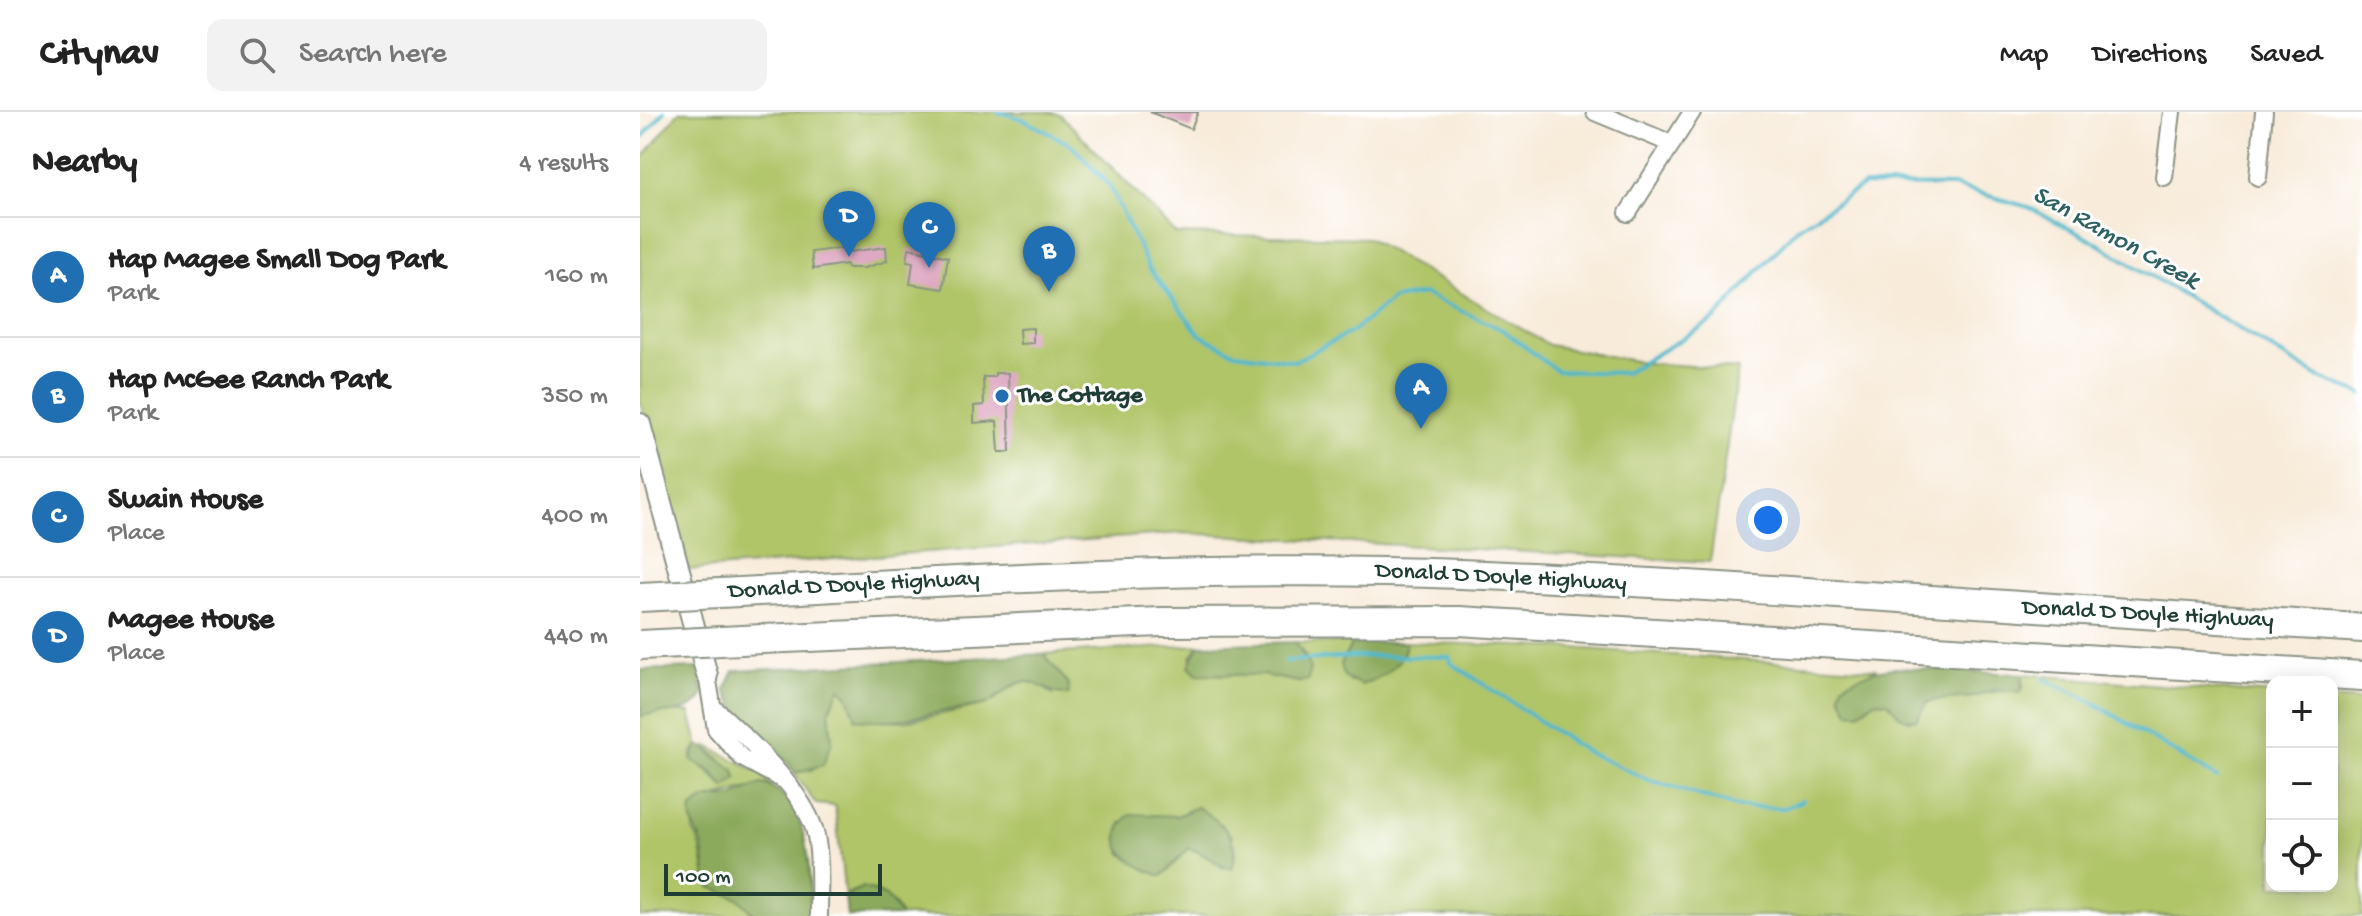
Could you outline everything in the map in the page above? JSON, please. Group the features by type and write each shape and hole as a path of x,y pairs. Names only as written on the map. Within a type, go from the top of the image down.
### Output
{"highway":[{"name":"Donald D Doyle Highway","path":"640,597 1052,576 1258,572 1460,574 2362,628"},
{"name":"Donald D Doyle Highway","path":"640,645 1175,621 1459,621 2362,676"}],"street":[{"path":"1595,112 1672,144"},
{"path":"1628,213 1692,112"},
{"path":"2164,177 2172,112"},
{"path":"2258,177 2264,112"},
{"path":"640,424 707,675 716,729 737,752 767,775 781,779 806,812 816,833 819,916"}],"green space":[{"path":"679,112 1048,112 1061,115 1176,234 1368,238 1549,345 1646,363 1738,369 1710,562 1181,533 688,570 640,401 640,161"},
{"path":"1295,642 1352,643 1341,664 1350,682 1372,681 1402,657 1406,642 1573,648 1875,669 1862,679 1850,681 1859,713 1875,701 1888,702 1898,715 1910,720 1928,702 1935,700 2023,689 2023,674 2266,694 2266,892 2338,892 2338,698 2362,700 2362,916 901,916 891,901 877,891 861,889 845,896 835,806 816,804 794,773 812,770 832,742 829,711 840,688 848,696 856,719 905,721 987,704 1023,681 1039,684 1053,695 1054,667 1043,654 1199,645 1191,657 1197,674 1263,675 1299,682 1306,657","holes":["1197,807 1232,836 1223,868 1208,854 1188,848 1162,876 1122,854 1118,839 1121,823 1177,816"]},
{"path":"1295,642 1310,666 1308,680 1299,682 1263,675 1197,674 1189,666 1199,645"},
{"path":"1406,642 1396,664 1376,679 1361,685 1344,676 1341,664 1352,643"},
{"path":"1043,654 1068,683 1069,695 1023,682 982,705 907,718 871,720 856,719 848,696 840,688 829,711 832,742 823,765 794,773 787,762 772,752 753,732 725,690 734,671"},
{"path":"698,668 704,693 700,701 685,709 641,716 640,670"},
{"path":"1895,668 2023,674 2021,692 1997,689 1974,697 1935,700 1926,703 1917,719 1912,720 1897,713 1888,702 1875,701 1859,713 1849,712 1840,694 1843,684 1868,673"},
{"path":"663,710 690,713 698,744 691,755 725,788 734,771 708,746 760,773 770,785 705,799 693,831 700,845 710,887 738,898 756,916 640,916 640,715"},
{"path":"698,744 734,770 737,778 725,788 712,772 692,760"},
{"path":"761,784 778,790 799,819 808,860 810,916 756,916 738,898 710,887 708,882 692,808 705,799 733,796"},
{"path":"1197,807 1228,832 1234,849 1232,869 1189,848 1162,876 1131,860 1119,845 1121,825 1130,814 1177,816"},
{"path":"863,887 886,896 901,916 847,916 845,896"}],"building":[{"path":"1150,112 1198,112 1191,129"},
{"path":"849,247 850,252 886,247 887,261 864,268 847,268 846,264 813,269 811,252"},
{"path":"909,248 948,257 943,289 910,284 913,262 907,261"},
{"path":"1033,328 1033,343 1020,344 1019,329"},
{"name":"The Cottage","path":"995,373 1008,373 1010,452 999,452 997,421 974,423 974,406 984,405 983,377 995,377"}],"waterway":[{"name":"San Ramon Creek","path":"640,140 664,112"},
{"name":"San Ramon Creek","path":"998,112 1023,119 1071,145 1110,186 1148,267 1200,335 1235,353 1295,361 1353,331 1393,299 1424,294 1503,330 1557,371 1625,373 1715,319 1796,229 1864,185 1954,186 2028,207 2095,242 2320,378 2362,394"},
{"path":"1286,661 1370,656 1450,657 1451,663 1587,752 1649,780 1740,807 1785,808 1803,800"},
{"path":"2045,679 2094,703 2217,778"}],"place":[{"name":"Magee House","path":"849,257"},
{"name":"Swain House","path":"929,268"},
{"name":"Hap McGee Ranch Park","path":"1049,292"},
{"name":"The Cottage","path":"1002,396"},
{"name":"Hap Magee Small Dog Park","path":"1421,429"}]}
